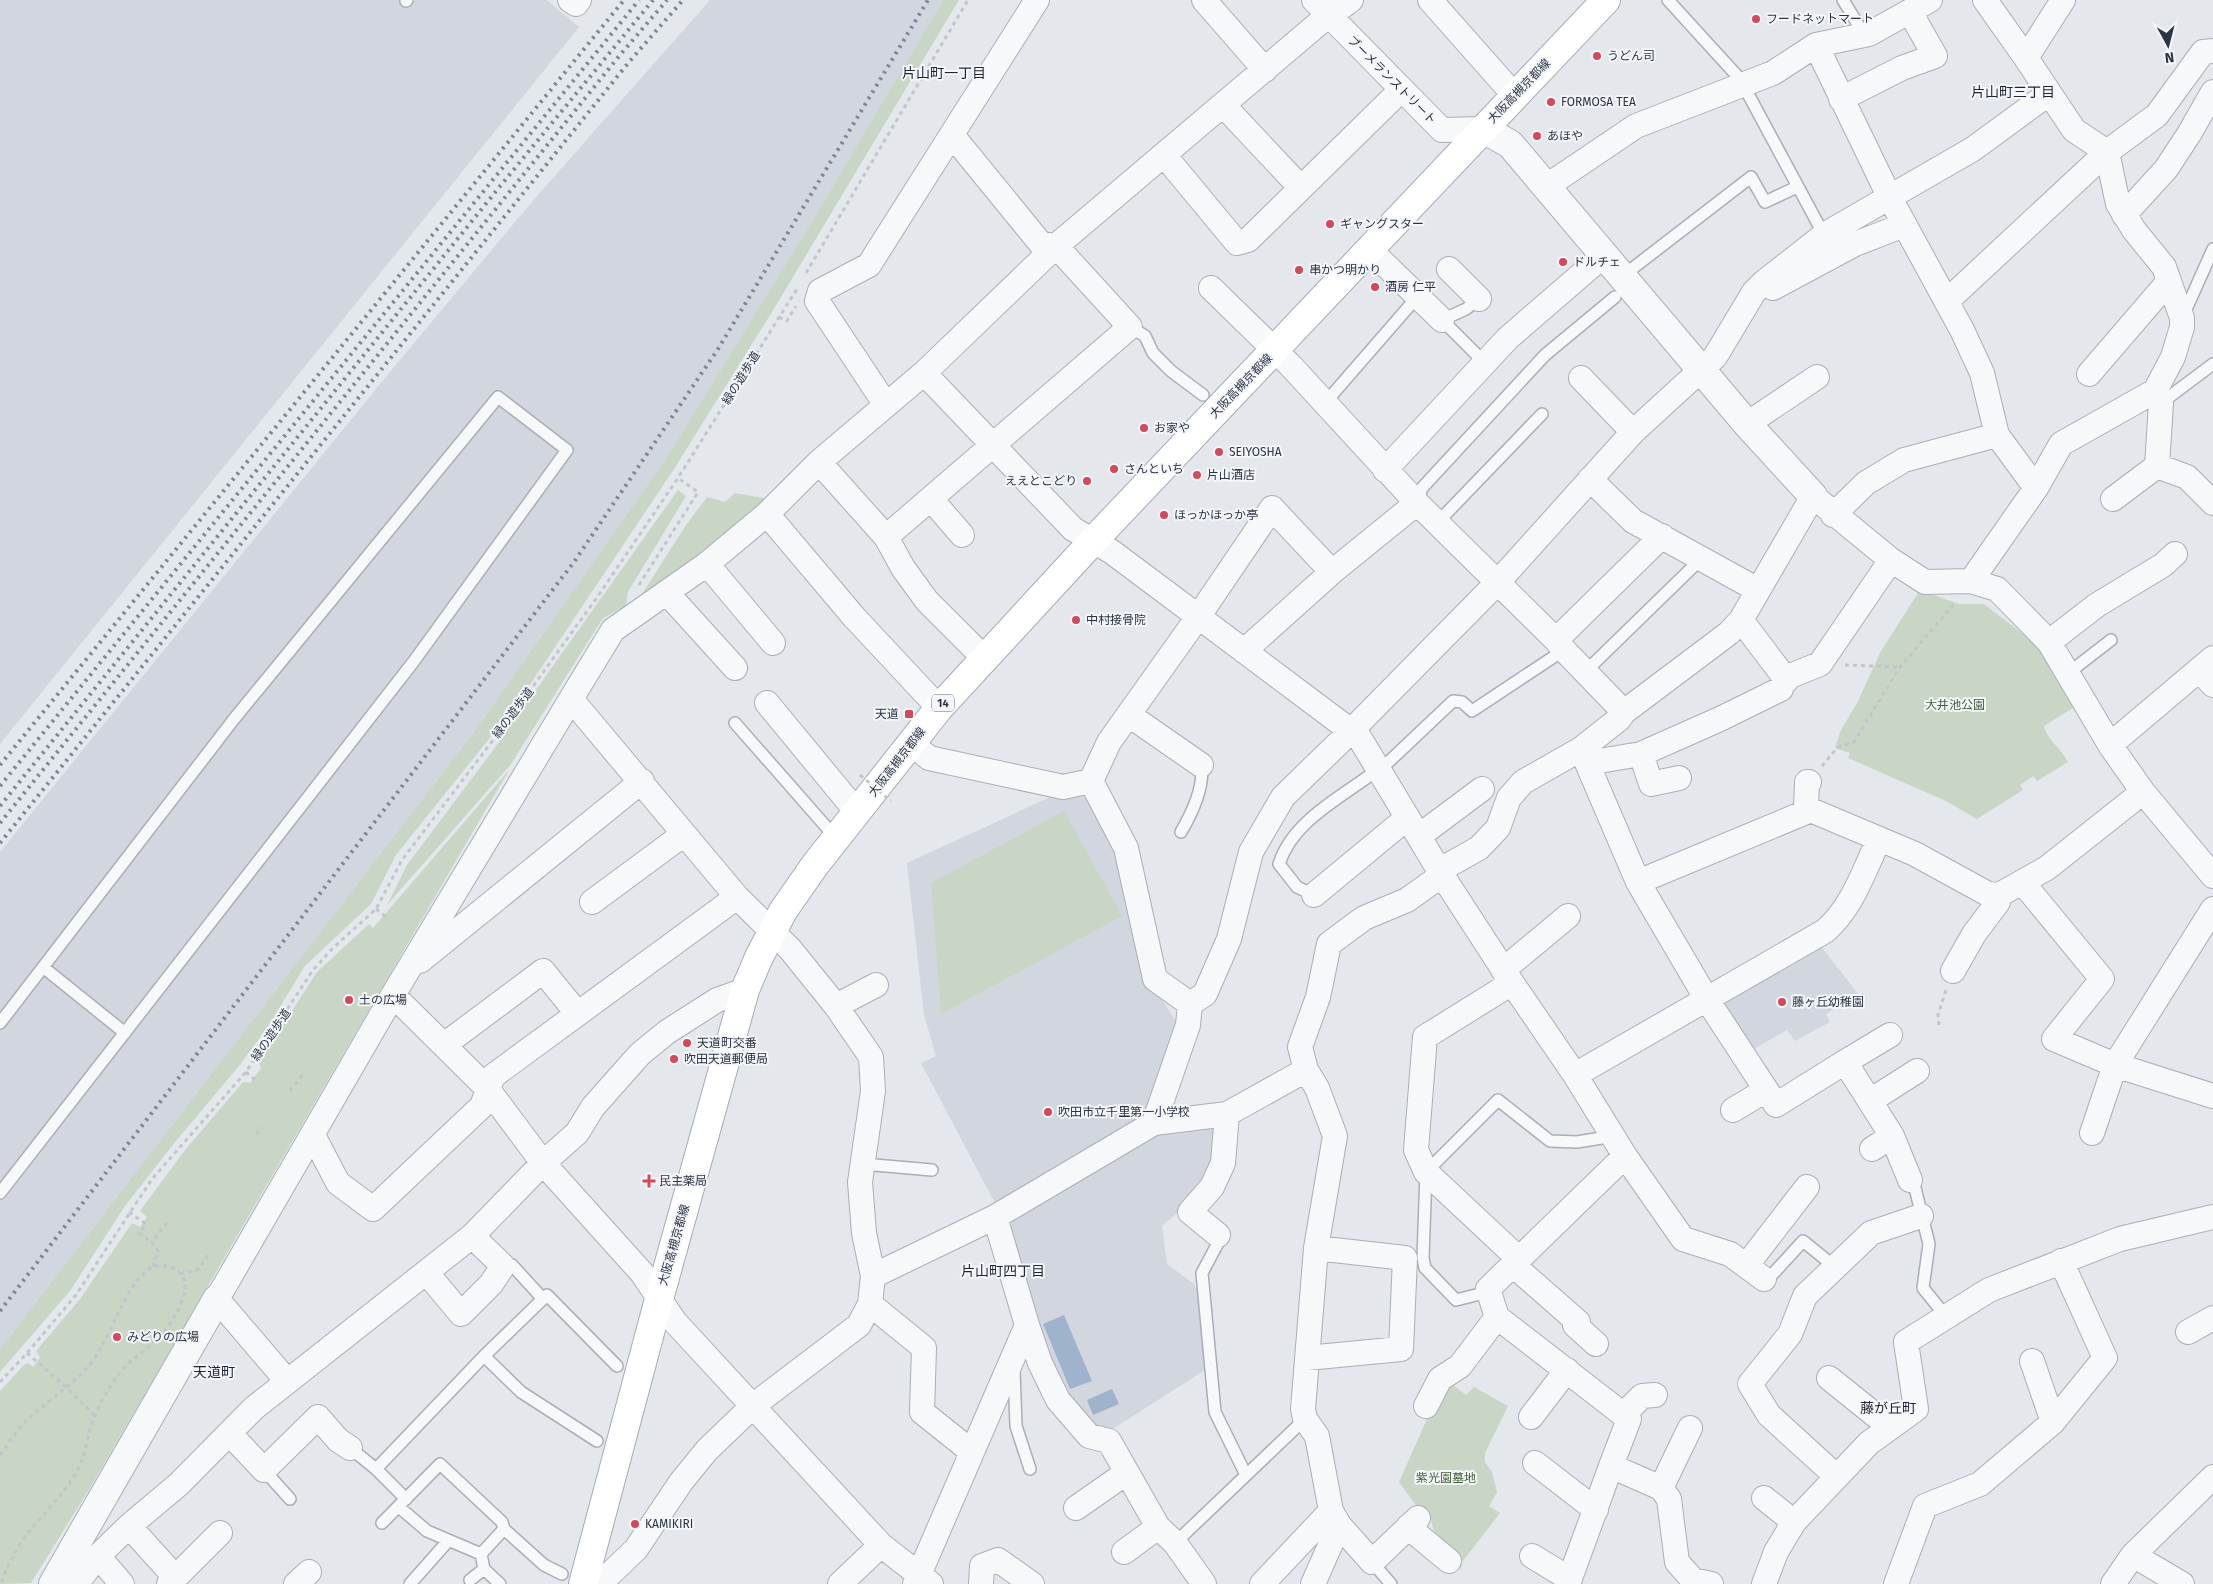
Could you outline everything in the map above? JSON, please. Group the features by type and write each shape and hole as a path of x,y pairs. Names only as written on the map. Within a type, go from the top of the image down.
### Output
{"main road":[{"name":"大阪高槻京都線","path":"572,1579 659,1298 745,990 772,930 815,865 939,708 1093,541 1606,0"}],"street":[{"path":"570,0 576,4 579,0"},
{"path":"886,405 817,301 820,291 869,265 1037,0"},
{"path":"1204,0 1264,70"},
{"path":"53,1584 393,995 612,630 707,564 767,514 819,462 924,373 1056,246 1224,106 1264,70 1321,8 1351,0"},
{"path":"1430,0 1515,96"},
{"path":"1548,186 1636,126 1773,73 1816,45 1865,36 1930,0"},
{"path":"1985,0 2074,130 2107,152 2118,204 2124,215 2164,267 2182,318 2182,327 2158,397 2157,466"},
{"path":"2026,58 2063,0"},
{"name":"ブーメランストリート","path":"1321,8 1442,130 1483,129"},
{"path":"1840,99 1902,68 1935,56 1910,12"},
{"path":"1816,45 1840,99 1890,198 1946,301 1982,373 1997,435 2036,488"},
{"path":"1946,301 2107,152 2157,115 2203,52 2213,51"},
{"path":"1164,155 1237,243 1248,240 1401,90"},
{"path":"2124,215 2166,169 2213,92"},
{"path":"1190,1004 1205,994 1229,939 1251,852 1283,797 1498,582 1633,432 1701,370 1720,350 1754,292 1771,274 1824,235 1973,149 2048,94"},
{"path":"1224,106 1301,188"},
{"path":"1483,129 1510,144 1548,186 1603,256 1747,424 1812,496 1833,515 1891,560 1925,582 1971,581 1997,589 2049,642 2110,745 2143,792 2213,876"},
{"path":"886,538 1130,327 1056,246 1041,244 952,136"},
{"path":"1754,292 1769,290 1855,244 1904,225"},
{"path":"1369,249 1442,320"},
{"path":"1385,470 1508,338 1603,256"},
{"path":"1449,269 1479,299"},
{"path":"2088,374 2169,281"},
{"path":"1211,288 1275,350 1385,470 1498,582 1624,712"},
{"path":"924,373 994,444 1073,529 1112,552 1359,737 1442,875 1575,1075 1619,1146 1683,1239 1730,1254 1755,1272 1807,1187"},
{"path":"1747,424 1817,377"},
{"path":"1581,378 1633,432"},
{"path":"1971,581 2036,488 2061,444 2158,397"},
{"path":"1833,515 1866,483 1904,460 1997,435"},
{"path":"819,462 886,538 903,568 927,601 984,658"},
{"path":"2113,499 2157,466"},
{"path":"2157,466 2188,477 2212,499"},
{"path":"1590,479 1633,521 1758,590"},
{"path":"1584,756 1624,712 1729,633 1741,620 1812,496"},
{"path":"931,499 962,534"},
{"path":"1244,651 1332,572 1417,503"},
{"path":"1091,781 1109,742 1198,617 1272,508 1332,572"},
{"path":"767,514 854,617 939,708"},
{"path":"1560,645 1662,536"},
{"path":"2049,642 2097,605 2163,565 2175,554"},
{"path":"1449,1561 1413,1522 1372,1562 1335,1518 1317,1436 1305,1419 1303,1410 1316,1248 1335,1136 1317,1088 1306,1070 1300,1047 1318,997 1329,944 1364,918 1407,900 1442,875 1447,866 1479,848 1490,839 1498,828 1509,798 1523,782 1584,756 1641,754 1720,719 1820,664 1891,560"},
{"path":"707,564 773,643"},
{"path":"667,593 735,668"},
{"path":"1741,620 1784,683"},
{"path":"2110,745 2208,671"},
{"path":"571,699 642,781 737,897 790,949 836,1006 871,1057 874,1091 860,1182 864,1233 873,1276 870,1304 859,1325 754,1405 707,1450 681,1482 636,1549 610,1574 590,1584"},
{"path":"767,703 857,812"},
{"path":"1129,715 1200,766"},
{"path":"911,743 929,758 1063,787 1091,781"},
{"path":"1641,754 1651,784 1678,778"},
{"path":"1584,756 1638,882 1706,998 1776,1105 1890,1035"},
{"path":"406,973 642,781"},
{"path":"1091,781 1126,848 1155,979 1190,1004"},
{"path":"1638,882 1804,813 1806,808 1807,782 1809,782"},
{"path":"1314,895 1413,827 1482,789"},
{"path":"1806,808 1915,854 1988,894 1999,895 2047,868 2143,792"},
{"path":"592,902 684,834"},
{"path":"1575,1075 1825,931 1836,921 1846,907 1879,839"},
{"path":"2023,883 2102,979 2054,1039 2115,1065 2213,1096"},
{"path":"1953,971 1974,934 1998,902 1999,895"},
{"path":"313,1135 338,1183 373,1209 482,1106 487,1088 493,1076 577,1012 737,897"},
{"path":"2092,1134 2115,1065 2213,909"},
{"path":"1568,916 1508,976 1424,1037 1416,1150 1426,1172 1578,1322 1575,1325 1596,1344"},
{"path":"444,1045 543,971 577,1012"},
{"path":"836,1006 876,985"},
{"path":"76,1584 98,1556 129,1526 179,1484 254,1408 472,1236 543,1163 577,1133 593,1107 640,1054 667,1032 717,1000 745,990"},
{"path":"393,995 487,1088 543,1163 642,1273 674,1322 754,1405 881,1545 922,1581 972,1452 1027,1325"},
{"path":"1154,1124 1188,1025 1190,1004"},
{"path":"1845,1062 1892,1136 1910,1180"},
{"path":"873,1276 995,1217 1154,1124 1227,1114 1306,1070"},
{"path":"1870,1101 1917,1071"},
{"path":"1733,1110 1766,1090"},
{"path":"1218,1236 1190,1212 1212,1187 1223,1163 1227,1114"},
{"path":"1872,1149 1892,1136"},
{"path":"1532,1556 1569,1582 1629,1419 1497,1317 1488,1289 1516,1262 1619,1146"},
{"path":"1836,1476 1769,1416 1750,1384 1790,1334 1805,1296 1871,1234 1921,1216"},
{"path":"995,1217 1040,1363 1058,1400 1089,1436 1109,1440 1158,1527 1175,1543 1204,1584"},
{"path":"1764,1584 1776,1552 1794,1522 1870,1442 1916,1409 1906,1342 1989,1290 2120,1239 2213,1217"},
{"path":"426,1272 461,1314 491,1284 503,1266 472,1236"},
{"path":"1307,1358 1401,1349 1414,1258 1316,1248"},
{"path":"1896,1584 1925,1506 1980,1484 2053,1422 2106,1358 2061,1261"},
{"path":"217,1299 287,1381"},
{"path":"870,1304 924,1348 922,1412 972,1452"},
{"path":"1426,1406 1440,1379 1460,1366 1497,1317"},
{"path":"2188,1332 2213,1318"},
{"path":"2032,1361 2053,1422"},
{"path":"1531,1417 1567,1370"},
{"path":"1829,1378 1890,1427"},
{"path":"1624,1415 1642,1396 1655,1395"},
{"path":"230,1434 264,1470 318,1417 338,1440 350,1448"},
{"path":"1661,1488 1690,1428"},
{"path":"1535,1463 1596,1510"},
{"path":"1611,1466 1661,1488 1669,1499 1677,1562 1699,1583"},
{"path":"1076,1508 1126,1473"},
{"path":"2113,1584 2133,1555 2213,1477"},
{"path":"1764,1498 1794,1522"},
{"path":"1262,1584 1335,1518"},
{"path":"1312,1584 1335,1518"},
{"path":"129,1526 172,1580 220,1533"},
{"path":"1124,1552 1158,1527"},
{"path":"840,1584 881,1545"},
{"path":"2133,1555 2182,1584"},
{"path":"98,1556 122,1584"},
{"path":"981,1584 982,1566 998,1560 1032,1584"}],"lane":[{"path":"1668,0 1744,84 1824,235"},
{"path":"1843,0 1865,36"},
{"path":"1633,268 1752,177 1765,202 1797,187"},
{"path":"2182,318 2213,249"},
{"path":"1325,403 1418,296"},
{"path":"1417,503 1422,488 1546,355 1615,297"},
{"path":"1479,299 1466,309 1442,320 1485,363"},
{"path":"1130,327 1145,336 1153,353 1171,371 1202,395"},
{"path":"2158,397 2213,364"},
{"path":"0,1023 234,719 498,397 567,450 414,661 0,1193"},
{"path":"1437,522 1542,414"},
{"path":"1585,672 1702,558"},
{"path":"2067,674 2111,640"},
{"path":"1314,895 1297,887 1279,864 1284,848 1309,820 1369,776 1379,771 1453,701 1462,702 1472,711 1560,645"},
{"path":"735,723 836,838"},
{"path":"1181,832 1194,803 1202,775 1200,766"},
{"path":"43,967 125,1033"},
{"path":"1488,1289 1480,1294 1456,1300 1414,1258 1426,1172 1498,1100 1550,1141 1619,1146"},
{"path":"862,1164 932,1170"},
{"path":"1910,1180 1918,1196 1921,1216 1929,1244 1923,1288 1940,1309"},
{"path":"1218,1236 1219,1241 1202,1273 1215,1412 1228,1443 1246,1475"},
{"path":"1755,1272 1772,1276 1803,1241 1835,1267"},
{"path":"503,1266 512,1265 542,1299"},
{"path":"376,1469 484,1356 547,1295 617,1366"},
{"path":"1014,1355 1016,1426 1030,1468"},
{"path":"484,1356 521,1392 597,1442"},
{"path":"1175,1543 1305,1419"},
{"path":"350,1448 376,1469 427,1531 481,1554"},
{"path":"382,1522 440,1464 502,1522 504,1529 544,1565 572,1579"},
{"path":"264,1470 290,1499"},
{"path":"481,1554 504,1529"},
{"path":"410,1584 448,1540"},
{"path":"481,1554 484,1569 500,1584"},
{"path":"1372,1562 1391,1584"},
{"path":"470,1580 484,1569"}],"path":[{"path":"805,274 968,0"},
{"name":"緑の遊歩道","path":"0,1382 76,1295 129,1212 169,1159 246,1072 313,970 334,947 376,909 402,860 519,706 598,596 678,478 800,283"},
{"path":"638,587 698,492 678,478"},
{"path":"1809,782 1837,748 1854,742 1900,667 1954,605 1971,581"},
{"path":"1825,657 1834,664 1900,667"},
{"path":"860,775 892,801"},
{"path":"376,909 389,919"},
{"path":"1939,1026 1938,1015 1942,1000"},
{"path":"246,1072 259,1083"},
{"path":"290,1091 303,1074"},
{"path":"256,1134 262,1127"},
{"path":"129,1212 146,1224 139,1233 152,1242 158,1251 153,1267"},
{"path":"152,1242 169,1220"},
{"path":"180,1274 200,1269 209,1254"},
{"path":"0,1455 24,1423 66,1387 95,1358 138,1278 153,1267 167,1265 180,1274 184,1279 186,1290 179,1307 163,1334 127,1365 113,1382 95,1416 83,1459 68,1486 26,1536 10,1559 1,1584"},
{"path":"27,1353 66,1387 95,1416"}],"shaded area":[{"path":"0,0 547,0 579,27 0,744"},
{"path":"710,0 943,0 814,218 665,460 474,732 0,1349 0,852 380,384 530,204"},
{"name":"吹田市立千里第一小学校","path":"1086,789 1121,850 1151,982 1180,1028 1156,1105 1220,1126 1215,1164 1190,1202 1162,1226 1167,1264 1194,1284 1201,1299 1208,1359 1205,1370 1108,1432 1089,1428 1064,1397 998,1209 921,1063 936,1056 924,1015 907,863 1059,793"},
{"name":"藤ヶ丘幼稚園","path":"1820,945 1858,994 1826,1014 1830,1022 1795,1041 1787,1030 1749,1052 1720,998"}],"green space":[{"path":"943,0 959,0 772,312 674,469 517,704 396,855 371,904 305,966 267,1028 239,1066 125,1206 70,1291 0,1372 0,1349 474,732 665,460 814,218"},
{"path":"678,490 686,496 628,592 626,606 603,618 511,764 387,905 407,865 491,753"},
{"path":"735,493 768,499 701,558 639,599 684,528 707,497 725,502"},
{"name":"大井池公園","path":"1920,590 1959,604 1984,604 2024,635 2053,662 2076,706 2044,726 2048,736 2068,762 2037,781 2033,776 2020,785 2023,790 1977,819 1946,801 1848,758 1850,753 1835,748 1841,730 1857,703 1881,651"},
{"path":"509,770 90,1488 31,1583 0,1584 0,1391 24,1365 28,1363 33,1367 40,1357 36,1351 80,1299 132,1223 140,1227 147,1217 140,1211 185,1150 243,1082 250,1083 261,1068 259,1062 317,972 369,924 373,928"},
{"path":"1064,811 1122,916 941,1014 931,883"},
{"name":"紫光園墓地","path":"1448,1381 1466,1395 1474,1387 1508,1406 1485,1453 1485,1462 1492,1472 1497,1492 1489,1506 1500,1513 1463,1561 1434,1531 1430,1517 1426,1519 1399,1482 1439,1392"}],"water":[{"path":"1064,1315 1092,1381 1070,1389 1043,1324"},
{"path":"1112,1389 1119,1404 1093,1415 1087,1400"}],"railway":[{"path":"0,765 624,0"},
{"path":"0,786 639,0"},
{"path":"0,806 497,190 653,0"},
{"path":"0,823 620,55 667,0"},
{"path":"0,843 629,62 683,0"},
{"path":"0,1311 574,562 718,349 928,0"}],"place":[{"name":"フードネットマート","path":"1756,19"},
{"name":"うどん司","path":"1597,56"},
{"name":"FORMOSA TEA","path":"1551,102"},
{"name":"あほや","path":"1537,136"},
{"name":"ギャングスター","path":"1330,224"},
{"name":"ドルチェ","path":"1563,262"},
{"name":"串かつ明かり","path":"1299,270"},
{"name":"酒房 仁平","path":"1375,287"},
{"name":"お家や","path":"1144,428"},
{"name":"SEIYOSHA","path":"1219,452"},
{"name":"さんといち","path":"1114,469"},
{"name":"片山酒店","path":"1197,475"},
{"name":"ええとこどり","path":"1087,481"},
{"name":"ほっかほっか亭","path":"1164,515"},
{"name":"中村接骨院","path":"1076,620"},
{"name":"天道","path":"909,714"},
{"name":"土の広場","path":"349,1000"},
{"name":"藤ヶ丘幼稚園","path":"1782,1002"},
{"name":"天道町交番","path":"687,1043"},
{"name":"吹田天道郵便局","path":"674,1059"},
{"name":"吹田市立千里第一小学校","path":"1048,1112"},
{"name":"民主薬局","path":"649,1181"},
{"name":"みどりの広場","path":"117,1337"},
{"name":"KAMIKIRI","path":"635,1524"}],"district":[{"name":"片山町一丁目","path":"944,73"},
{"name":"片山町三丁目","path":"2013,92"},
{"name":"片山町四丁目","path":"1003,1271"},
{"name":"天道町","path":"214,1372"},
{"name":"藤が丘町","path":"1888,1408"}]}
